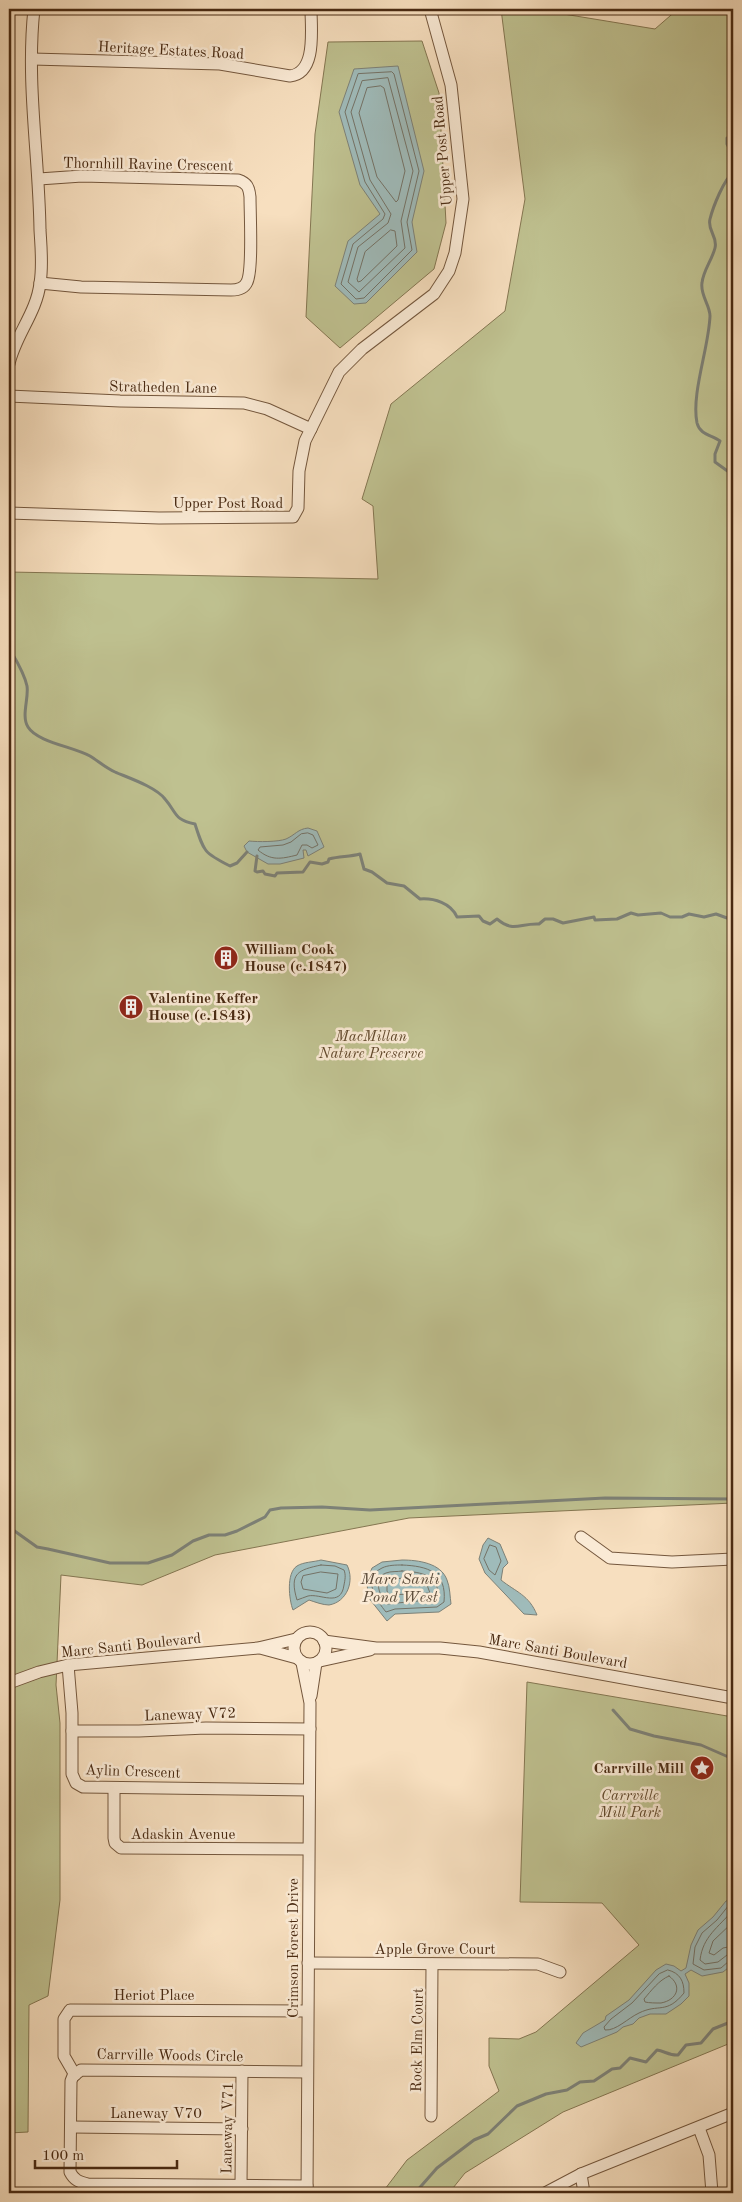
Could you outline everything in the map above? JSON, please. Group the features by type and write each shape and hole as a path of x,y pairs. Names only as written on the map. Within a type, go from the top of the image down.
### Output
{"street":[{"path":"9,364 13,347 33,306 40,283 39,179 32,99 34,9"},
{"name":"Heritage Estates Road","path":"32,59 220,64 290,76 297,75 305,67 308,59 311,37 311,9"},
{"name":"Upper Post Road","path":"9,512 159,518 293,517 298,508 300,462 305,441 339,372 362,348 434,294 449,271 456,253 463,199 452,85 430,9"},
{"name":"Thornhill Ravine Crescent","path":"39,179 82,176 238,180 245,182 249,188 250,197 250,271 247,284 242,288 231,290 95,288 40,283"},
{"name":"Stratheden Lane","path":"9,396 101,401 244,404 267,409 311,430"},
{"path":"581,1537 610,1558 672,1562 733,1559"},
{"path":"305,1632 316,1633 324,1641 326,1649 318,1662 300,1661 293,1649 296,1639 305,1632"},
{"name":"Marc Santi Boulevard","path":"9,1683 39,1672 68,1665 258,1648 296,1639"},
{"name":"Marc Santi Boulevard","path":"324,1641 376,1648 440,1648 479,1652 733,1698"},
{"name":"Marc Santi Boulevard","path":"258,1648 300,1661"},
{"name":"Marc Santi Boulevard","path":"318,1662 376,1648"},
{"name":"Crimson Forest Drive","path":"300,1661 310,1703"},
{"name":"Crimson Forest Drive","path":"307,2190 310,1703 318,1662"},
{"name":"Aylin Crescent","path":"68,1665 72,1731 72,1774 74,1780 83,1787 309,1790"},
{"name":"Laneway V72","path":"72,1731 147,1731 206,1728 310,1729"},
{"name":"Adaskin Avenue","path":"114,1788 114,1838 115,1843 121,1848 308,1849"},
{"name":"Apple Grove Court","path":"308,1963 538,1964 560,1972"},
{"name":"Rock Elm Court","path":"431,2116 432,1964"},
{"name":"Heriot Place","path":"75,2075 64,2056 64,2019 70,2010 307,2011"},
{"name":"Carrville Woods Circle","path":"75,2075 86,2069 307,2072"},
{"name":"Laneway V71","path":"241,2186 242,2071"},
{"path":"75,2075 71,2081 70,2172 73,2178 80,2182 88,2184 241,2186 307,2190"},
{"path":"545,2193 581,2174 733,2114"},
{"name":"Laneway V70","path":"71,2127 242,2128"},
{"path":"699,2128 709,2155 712,2193"},
{"path":"581,2174 584,2193"}],"green space":[{"name":"MacMillan Nature Preserve","path":"501,9 533,9 655,29 678,9 733,9 733,1503 409,1518 215,1555 142,1585 61,1575 56,1685 60,1723 60,1900 48,1996 29,2005 28,2132 9,2133 9,572 378,579 373,506 362,499 391,404 505,311 525,199"},
{"path":"422,41 439,93 446,223 434,269 340,348 306,317 315,134 328,42"},
{"name":"Carrville Mill Park","path":"527,1682 733,1717 733,2042 563,2112 465,2173 449,2193 382,2193 407,2160 499,2091 489,2066 489,2038 519,2039 536,2032 639,1945 602,1903 520,1902"}],"water":[{"path":"398,66 424,171 412,222 417,252 366,303 354,304 335,286 348,241 380,214 360,185 339,112 354,69"},
{"path":"308,828 317,831 324,847 308,856 306,850 303,850 304,858 280,864 268,864 247,852 244,846 249,841 268,842 286,839"},
{"path":"488,1538 500,1544 508,1563 503,1568 501,1580 522,1594 534,1608 537,1615 524,1614 485,1573 479,1559 483,1545"},
{"path":"321,1560 347,1565 350,1578 348,1590 341,1600 335,1603 327,1605 309,1600 293,1610 289,1587 291,1574 297,1566"},
{"name":"Marc Santi Pond West","path":"402,1560 422,1562 440,1570 448,1583 451,1604 439,1612 395,1614 387,1621 368,1597 367,1581 372,1568 382,1562"},
{"path":"733,1899 733,1964 723,1972 702,1976 691,1970 685,1974 689,1983 689,1996 666,2014 650,2014 639,2018 633,2024 623,2027 617,2032 581,2047 576,2043 583,2033 605,2020 606,2016 629,2000 656,1970 666,1964 674,1966 681,1971 686,1968 691,1945 698,1930 713,1917 726,1901"}],"waterway":[{"path":"733,137 727,138 727,144 733,155"},
{"path":"733,173 716,201 709,223 716,244 702,283 702,292 710,316 696,398 697,423 699,427 720,441 715,454 715,462 733,475"},
{"path":"9,648 20,666 26,681 25,718 28,727 33,732 39,737 90,756 112,770 142,783 161,795 179,818 195,824 206,851 221,862 230,866 237,863 247,852"},
{"path":"257,856 255,871 263,871 265,874 275,876 277,873 303,872 310,862 322,864 328,862 329,859 360,854 364,869 372,872 387,883 404,886 420,899 442,902 451,908 457,917 479,916 483,921 490,924 497,919 508,926 539,924 545,919 553,919 563,923 594,917 595,920 617,919 631,913 638,915 661,913 670,917 682,917 689,914 704,917 716,914 727,918 733,917"},
{"path":"9,1527 37,1547 110,1563 148,1563 172,1555 193,1541 209,1535 225,1535 237,1531 265,1517 270,1510 281,1508 322,1507 370,1510 605,1498 733,1499"},
{"path":"613,1710 630,1729 654,1736 701,1745 733,1759"},
{"path":"415,2193 437,2168 474,2140 488,2134 517,2106 546,2094 567,2090 580,2082 594,2081 612,2069 620,2068 630,2058 646,2062 657,2050 678,2055 686,2045 701,2043 713,2029 733,2021"}],"place":[{"name":"William Cook House (c.1847)","path":"226,958"},
{"name":"Valentine Keffer House (c.1843)","path":"131,1007"},
{"name":"Carrville Mill","path":"702,1768"}]}
